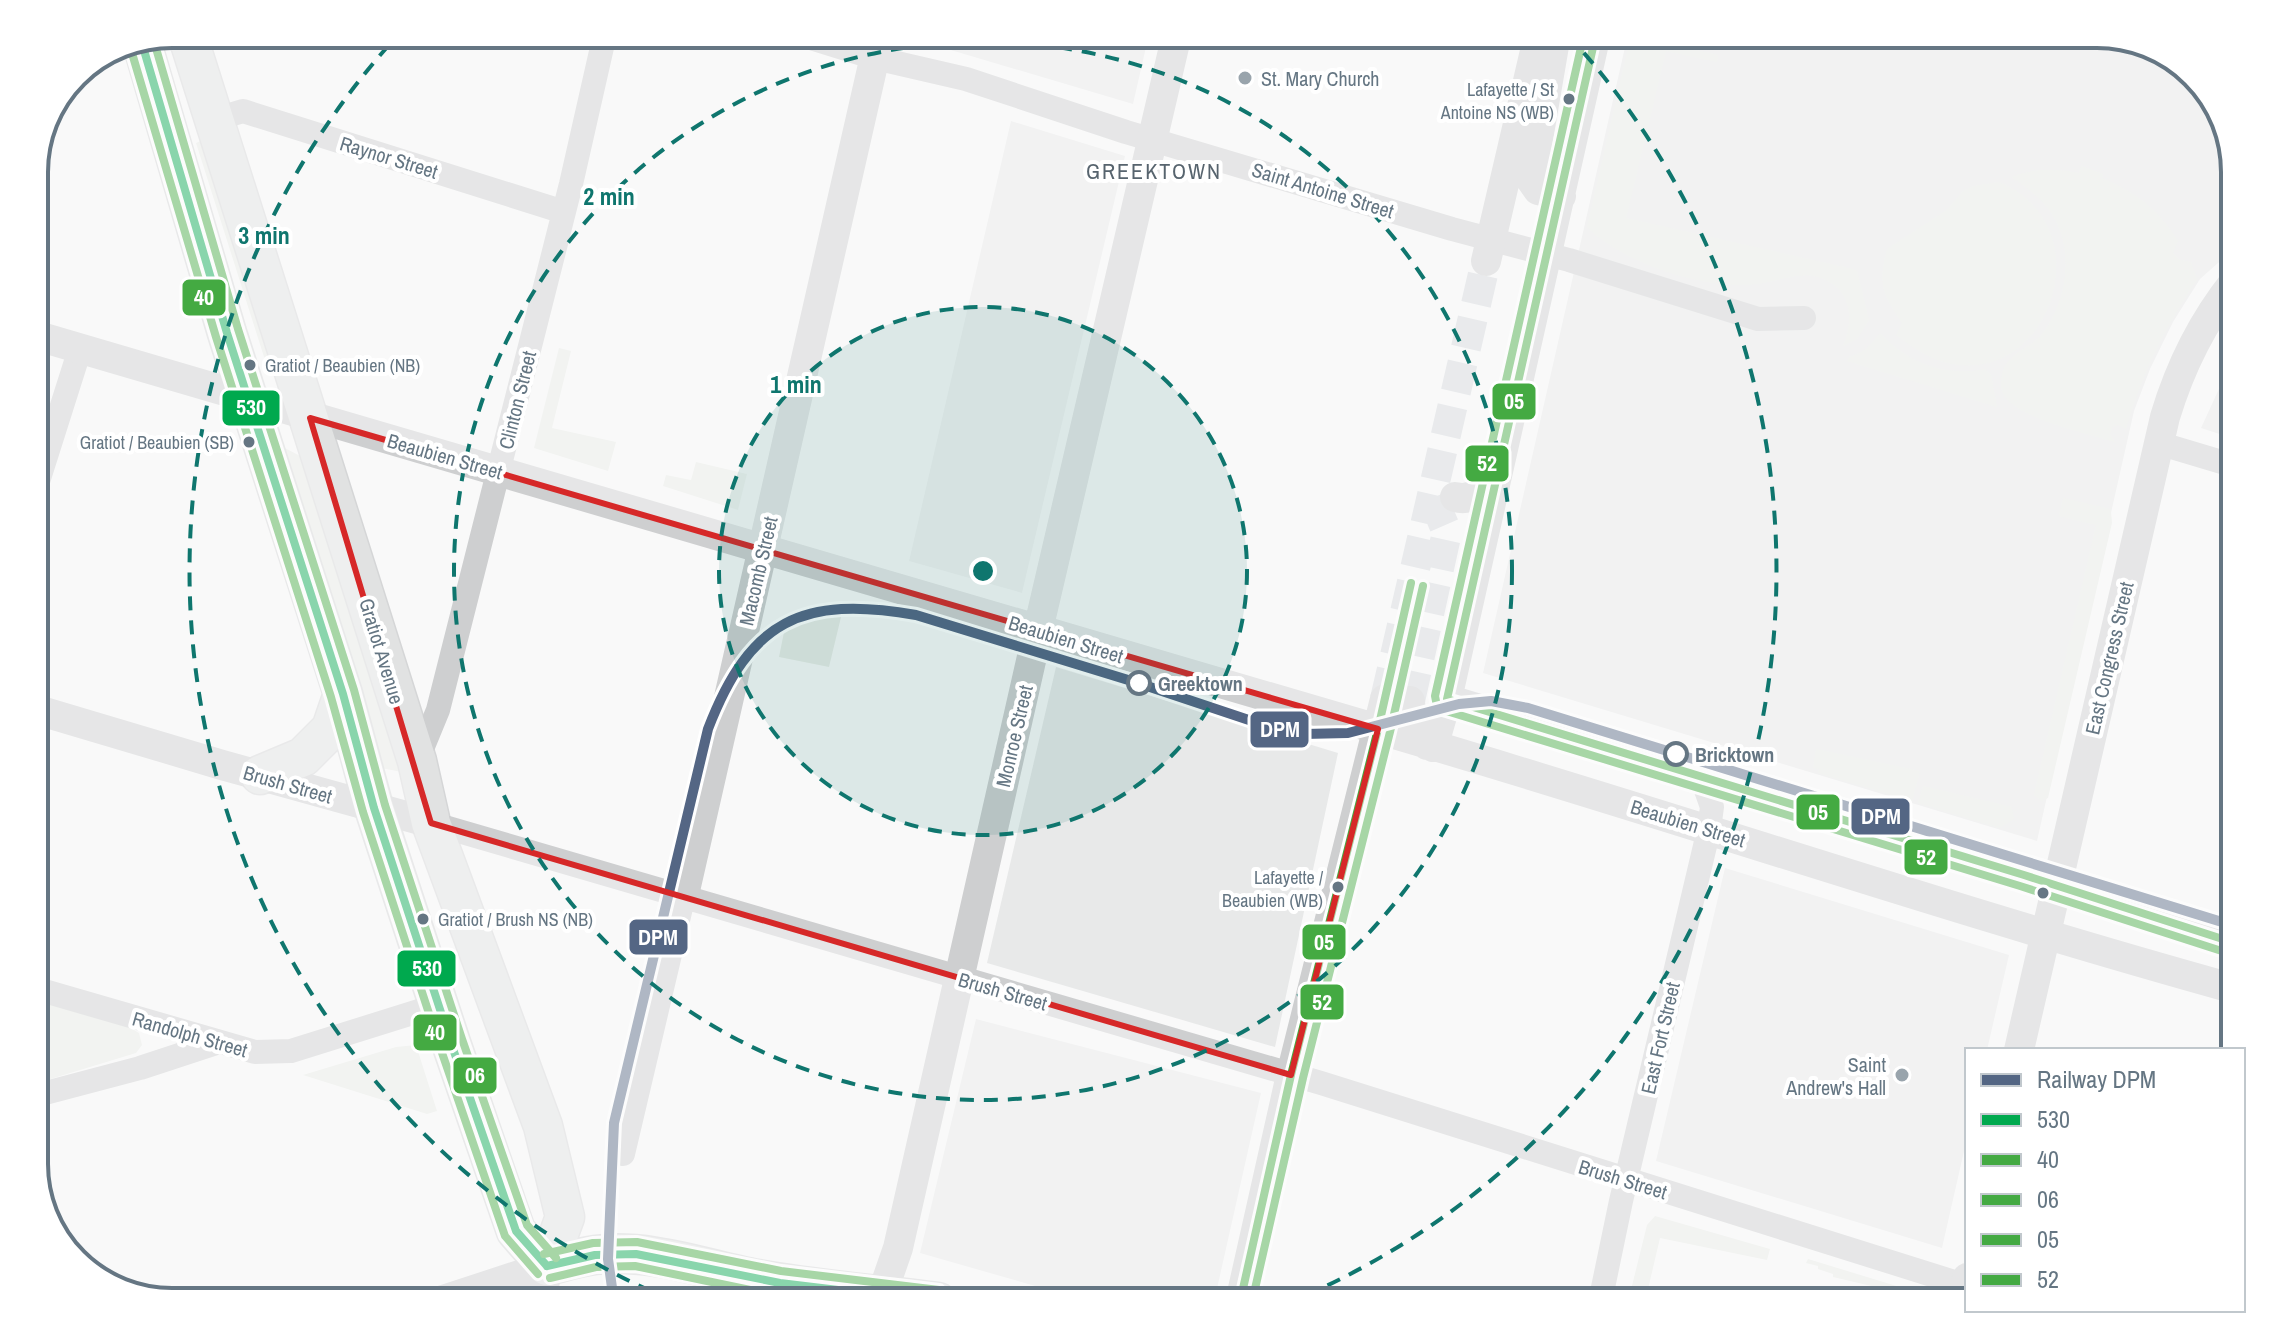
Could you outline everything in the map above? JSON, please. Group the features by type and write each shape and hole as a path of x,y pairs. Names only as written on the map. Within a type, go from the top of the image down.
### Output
{"main road":[{"name":"Gratiot Avenue","path":"191,48 417,761 431,823 543,1126 565,1217 544,1284"},
{"path":"144,51 247,399 343,694 374,808 516,1231 544,1284 595,1255 636,1256 692,1264 810,1288"},
{"path":"260,775 303,757 331,729 343,694"}],"street":[{"name":"Clinton Street","path":"417,761 438,710 564,212 602,48"},
{"name":"Macomb Street","path":"623,1154 878,48"},
{"name":"Saint Antoine Street","path":"883,48 966,79 1488,250 1549,254 1758,319 1804,318"},
{"name":"Monroe Street","path":"884,1288 898,1248 935,1076 960,979 1174,48"},
{"path":"1488,250 1536,48"},
{"path":"1555,48 1531,180 1538,190 1561,196"},
{"path":"1243,1288 1291,1075 1378,729 1397,700 1412,728 1430,746 1447,699 1593,48"},
{"name":"Raynor Street","path":"213,120 243,111 564,212"},
{"name":"East Congress Street","path":"2019,1048 2158,443 2177,379 2204,324 2221,300"},
{"name":"Beaubien Street","path":"48,339 1378,729 1709,829 1874,884 2221,985"},
{"path":"48,450 80,349"},
{"path":"2158,443 2221,462"},
{"path":"1455,497 1463,499 1474,496 1483,489 1499,465"},
{"path":"1447,699 2057,885 2221,938"},
{"name":"Brush Street","path":"48,713 684,895 1291,1075 1965,1288"},
{"path":"1492,764 1486,736 1493,725 1505,716"},
{"name":"East Fort Street","path":"1603,1288 1709,829 1712,807 1701,776"},
{"path":"1976,913 1987,909 1997,898 2000,883 1998,867"},
{"name":"Randolph Street","path":"48,992 255,1052 291,1051 438,1005"},
{"path":"48,1092 140,1068 216,1043"},
{"path":"520,1288 544,1284"}],"highlighted area":[{"path":"310,418 1378,729 1291,1075 431,823"}],"shaded area":[{"path":"944,48 1146,48 1133,104"},
{"path":"1625,48 2113,49 2144,57 2179,79 2190,90 2208,117 2219,148 2221,260 2200,279 2173,322 2134,411 2037,841 1483,673"},
{"path":"1628,48 1688,48 1718,55 1717,62 1666,51 1626,218 1853,269 1857,271 1869,320 1857,339 1843,346 1849,314 1844,296 1829,282 1810,275 1736,285 1690,278 1644,263 1603,240 1587,227"},
{"path":"1011,121 1125,156 1022,593 909,561"},
{"path":"203,140 272,361 270,363 265,360 196,143"},
{"path":"2081,166 2103,174 2102,178 2136,196 2154,211 2178,241 2173,253 2180,260 2191,262 2197,279 2156,351 2126,429 2118,425 2112,427 2110,434 2115,442 2023,411 2012,404 2001,388 2002,373 2008,361 2038,339 2051,321 2062,291 2066,259 2064,243 2052,214 2039,198 2012,177 2045,170 2079,173"},
{"path":"1999,182 2032,204 2050,233 2056,266 2051,299 2036,329 2012,352 1981,364 1937,360 1896,335 1902,323 1884,288 1887,249 1947,210 1963,191"},
{"path":"1879,334 1903,353 1928,365 1956,371 1985,369 1991,375 1997,407 1847,361"},
{"path":"559,348 571,351 552,428 616,442 608,471 534,448"},
{"path":"2221,384 2221,434 2201,428"},
{"path":"281,446 304,458 402,772 381,768"},
{"path":"696,462 747,474 738,510 663,486 666,475 691,480"},
{"path":"2063,498 2107,508 2111,511 2112,523 2048,798 2042,801 2034,795 2096,525 2059,516"},
{"path":"842,613 829,667 779,657 784,632 805,621"},
{"path":"1056,667 1338,753 1275,1047 987,963"},
{"path":"1816,749 1920,771 1912,801 1818,773 1819,769 1813,768"},
{"path":"1923,786 2012,807 2014,819 1999,828 1918,803"},
{"path":"1725,868 2009,955 1987,1048 1965,1048 1965,1147 1942,1248 1656,1161"},
{"path":"48,1002 129,1027 139,1033 142,1045 136,1053 48,1080"},
{"path":"976,1019 1261,1093 1217,1288 1042,1288 920,1253"},
{"path":"416,1045 437,1111 427,1114 303,1075 396,1047"},
{"path":"1655,1216 1770,1249 1767,1260 1660,1238 1648,1288 1631,1288 1647,1225"},
{"path":"1808,1259 1903,1288 1880,1288 1833,1277 1833,1274 1818,1269 1818,1266 1806,1263"}],"tunnel":[{"path":"1385,699 1486,261"},
{"path":"1410,701 1447,532 1431,495"}],"rail line":[{"name":"DPM","path":"612,1288 608,1259 614,1123 708,729 724,692 742,662 762,640 785,624 811,614 841,609 916,615 1273,728 1304,734 1348,733 1459,704 1491,701 1528,708 2221,922"}],"transit line":[{"name":"52","path":"1581,48 1435,696 1437,706 2221,951"},
{"name":"05","path":"1593,48 1447,699 2024,875 2221,938"},
{"name":"06","path":"156,49 238,329 354,690 385,805 462,1039 527,1225 556,1258"},
{"name":"530","path":"144,51 227,333 343,694 374,808 451,1043 516,1231 547,1266"},
{"name":"40","path":"133,55 216,337 331,697 363,812 440,1047 505,1236 538,1274"},
{"name":"05","path":"1243,1288 1291,1075 1378,729 1411,583"},
{"name":"52","path":"1255,1288 1423,586"},
{"name":"06","path":"544,1254 593,1243 637,1242 781,1271 922,1288"},
{"name":"530","path":"547,1266 595,1255 636,1254 780,1283 822,1288"},
{"name":"40","path":"550,1278 596,1267 635,1266 741,1288"}],"place":[{"name":"St. Mary Church","path":"1245,78"},
{"name":"Lafayette / St Antoine NS (WB)","path":"1569,99"},
{"name":"Gratiot / Beaubien (NB)","path":"250,365"},
{"name":"Gratiot / Beaubien (SB)","path":"249,442"},
{"name":"Greektown","path":"1139,683"},
{"name":"Bricktown","path":"1676,754"},
{"name":"Lafayette / Beaubien (WB)","path":"1338,887"},
{"name":"Gratiot / Brush NS (NB)","path":"423,919"},
{"name":"Saint Andrew's Hall","path":"1902,1075"}],"district":[{"name":"GREEKTOWN","path":"1154,171"}]}
